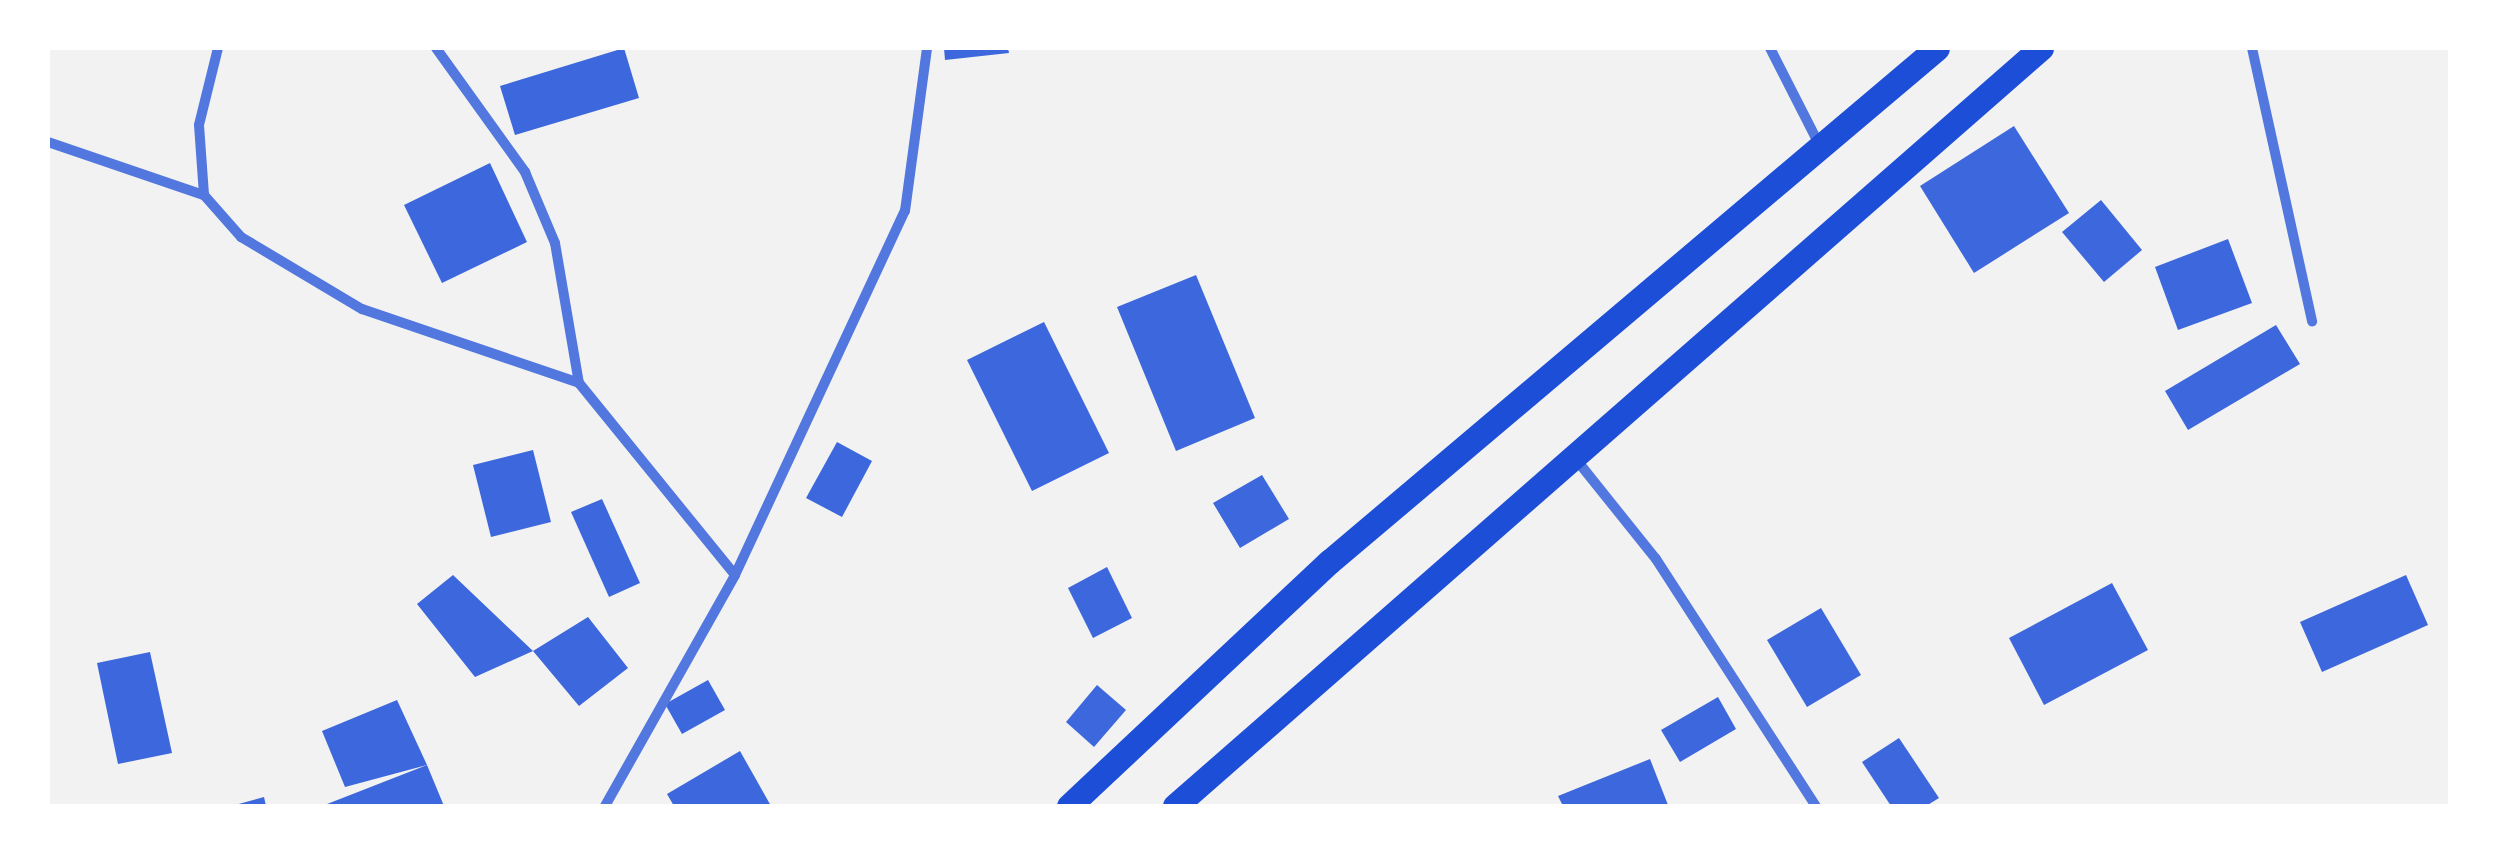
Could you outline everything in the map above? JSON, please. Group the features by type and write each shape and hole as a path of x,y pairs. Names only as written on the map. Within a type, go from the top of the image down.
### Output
{"main road":[{"path":"1069,806 1329,562 1937,48"},
{"path":"1175,806 1571,454 2041,48"}],"street":[{"path":"204,194 198,125 218,48"},
{"path":"436,48 526,172 555,243 579,382 735,575"},
{"path":"605,806 735,575 905,210 927,48"},
{"path":"1770,48 1821,147"},
{"path":"2252,48 2312,321"},
{"path":"48,142 204,194 241,236 362,309 579,382"},
{"path":"1571,454 1656,559 1816,806"}],"building":[{"path":"624,48 639,98 515,135 500,86"},
{"path":"944,48 1008,48 1009,53 945,60"},
{"path":"2014,126 2069,213 1974,273 1920,186"},
{"path":"490,163 527,242 442,283 404,205"},
{"path":"2101,200 2142,250 2104,282 2062,232"},
{"path":"2228,239 2252,303 2178,330 2155,267"},
{"path":"1196,275 1255,418 1176,451 1117,307"},
{"path":"1044,322 1109,453 1032,491 967,360"},
{"path":"2276,325 2300,364 2188,430 2165,391"},
{"path":"837,442 872,461 842,517 806,498"},
{"path":"533,450 551,522 491,537 473,465"},
{"path":"1262,475 1289,519 1240,548 1213,503"},
{"path":"602,499 640,583 609,597 571,512"},
{"path":"1107,567 1132,618 1093,638 1068,588"},
{"path":"453,575 533,651 475,677 417,604"},
{"path":"2406,575 2428,625 2322,672 2300,622"},
{"path":"2112,583 2148,650 2044,705 2009,638"},
{"path":"1821,608 1861,675 1807,707 1767,640"},
{"path":"588,617 628,668 579,706 533,651"},
{"path":"150,652 172,753 118,764 97,663"},
{"path":"708,680 725,710 682,734 665,704"},
{"path":"1097,685 1126,710 1094,747 1066,722"},
{"path":"1718,697 1736,729 1680,762 1661,730"},
{"path":"397,700 427,765 345,787 322,731"},
{"path":"1899,738 1939,798 1926,806 1891,806 1862,762"},
{"path":"740,751 771,806 674,806 667,794"},
{"path":"1650,759 1668,805 1563,806 1558,796"},
{"path":"427,765 444,806 322,806"},
{"path":"264,797 266,806 235,805"}]}
